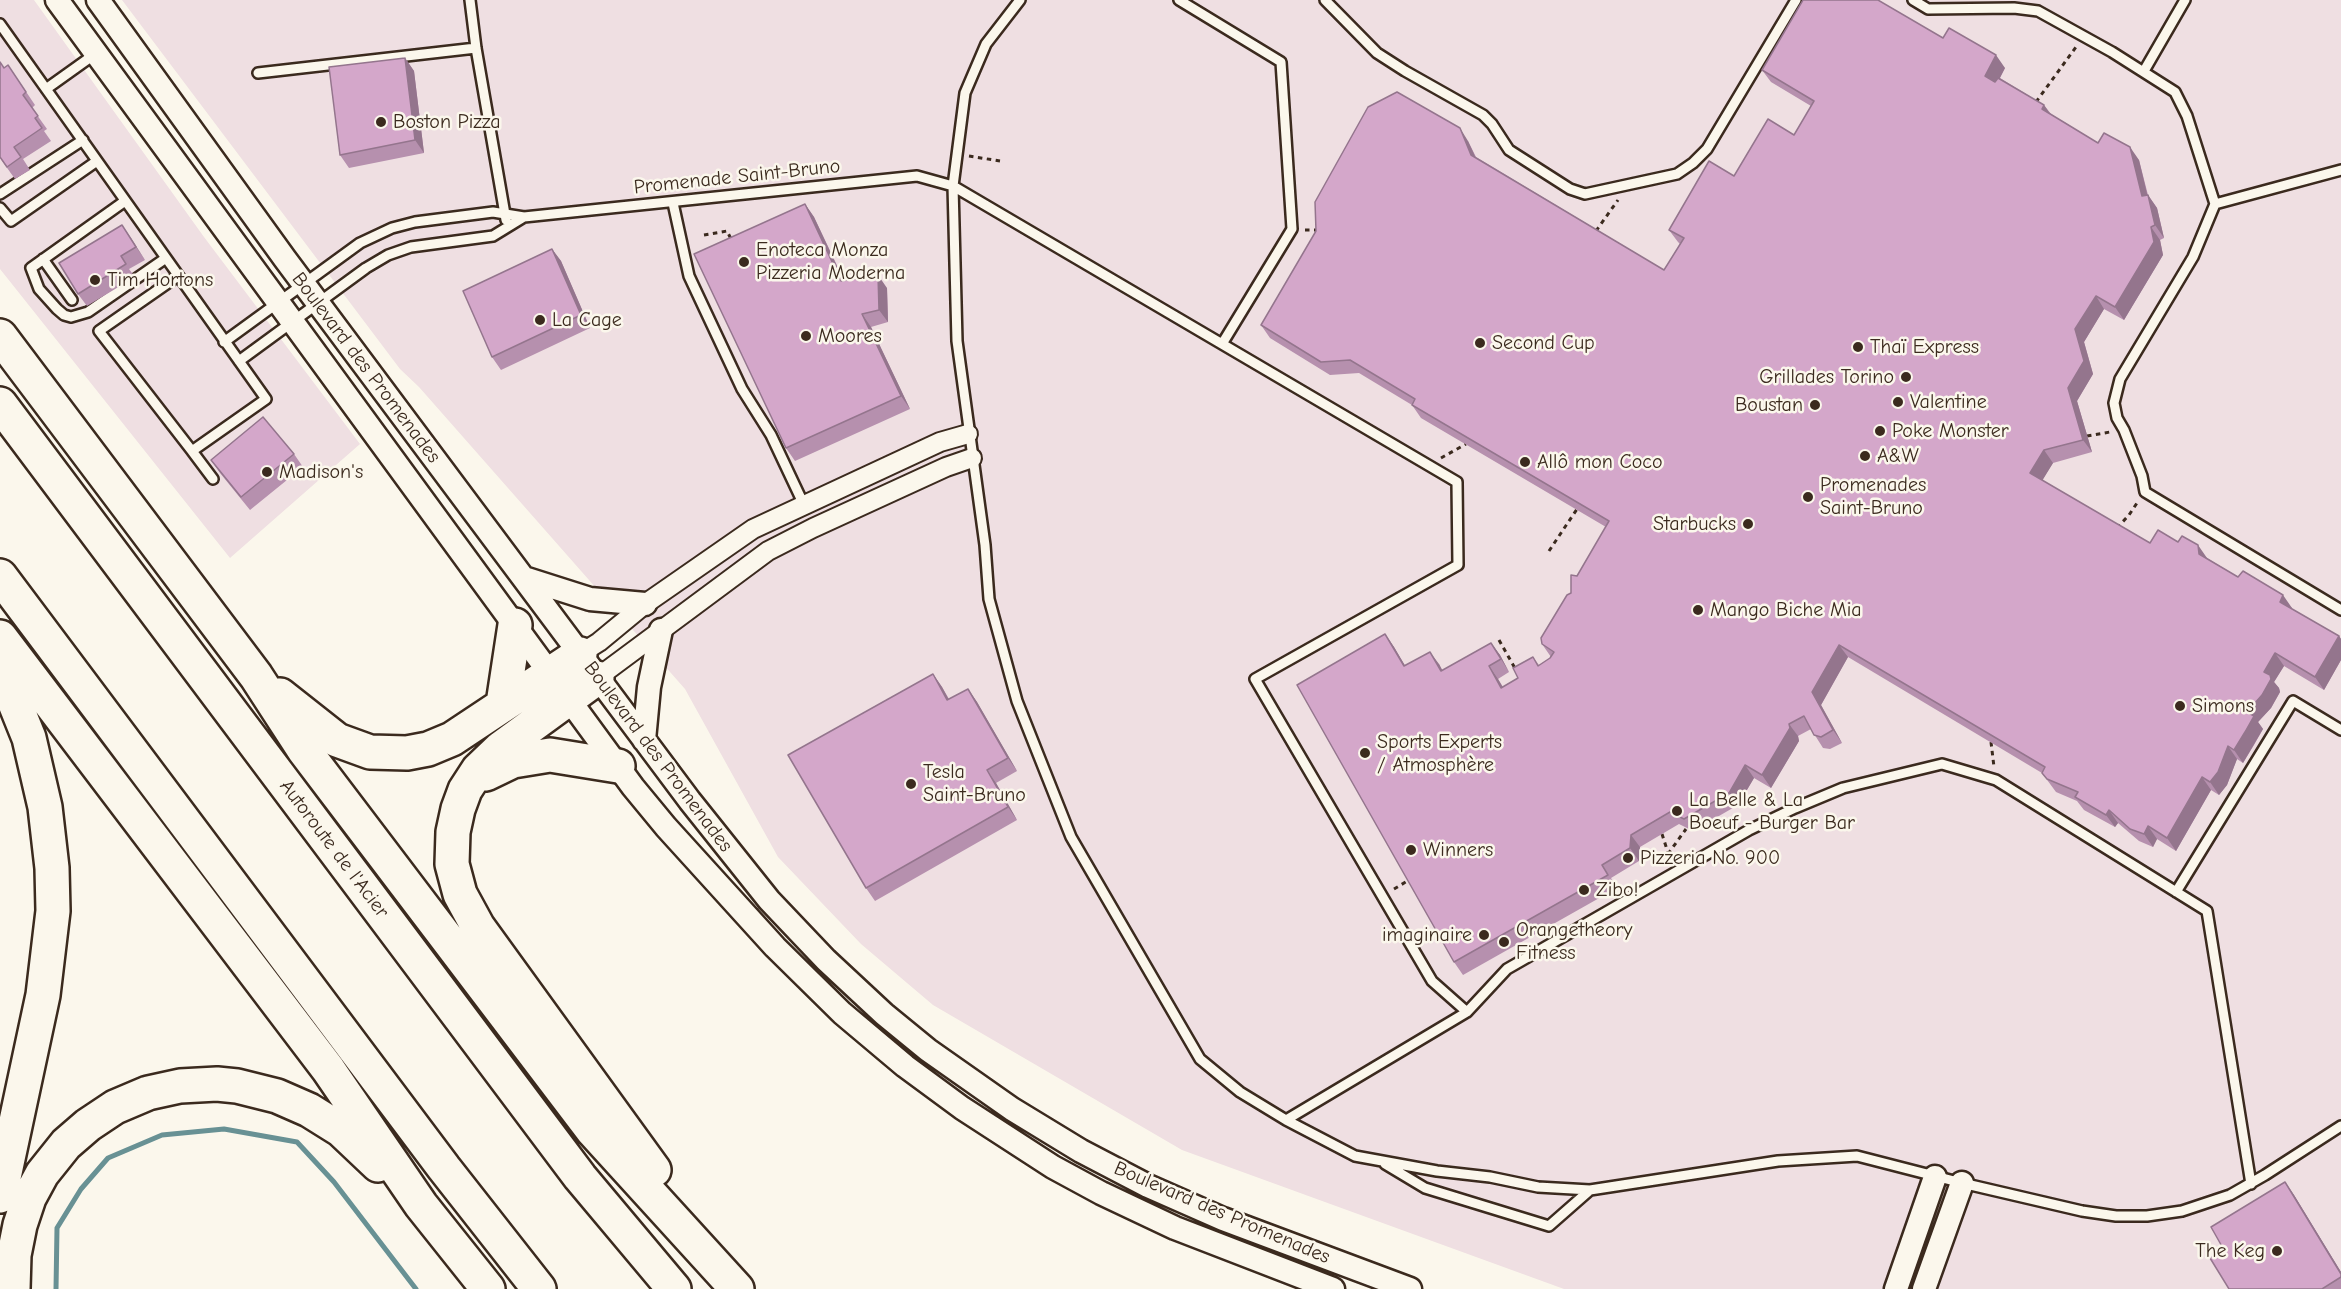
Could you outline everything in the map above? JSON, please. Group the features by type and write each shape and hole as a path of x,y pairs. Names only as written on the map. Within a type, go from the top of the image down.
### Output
{"highway":[{"path":"0,336 256,676 304,750 593,1131 737,1289"},
{"name":"Autoroute de l'Acier","path":"0,404 573,1167 674,1289"},
{"path":"0,576 437,1158 539,1289"},
{"path":"503,704 515,625"},
{"path":"0,637 328,1069 421,1205 488,1289"},
{"path":"0,666 21,714 38,774 49,828 53,899 50,951 43,995 0,1196"},
{"path":"256,676 326,734 357,749 383,754 407,753 441,745 463,733 549,673 588,666"},
{"path":"588,666 568,699 493,755 478,770 465,790 455,819 452,843 454,873 465,906 519,987 744,1289"},
{"path":"465,790 500,766 539,756 561,756 618,766"},
{"path":"13,1289 14,1255 28,1198 54,1158 75,1135 101,1115 132,1099 163,1089 197,1084 227,1085 254,1089 293,1103 341,1130 421,1205"}],"street":[{"name":"Boulevard des Promenades","path":"57,0 618,766 666,827 782,954 862,1031 942,1095 1053,1167 1125,1205 1201,1239 1333,1289"},
{"name":"Boulevard des Promenades","path":"98,0 303,284 588,666 731,854 798,932 884,1014 956,1071 1050,1133 1148,1186 1223,1219 1410,1289"},
{"path":"588,666 599,642 645,604 737,539 940,442 968,434"},
{"path":"588,666 661,630 768,551 939,471 972,458"},
{"path":"524,578 590,599 645,604"},
{"path":"644,740 649,687 661,630"},
{"path":"1896,1289 1935,1177"},
{"path":"1924,1289 1962,1183"}],"lane":[{"path":"470,0 507,228"},
{"path":"1020,0 987,44 965,93 952,186 955,305 968,434 985,545 989,599 1017,701 1071,837 1200,1059 1240,1092 1286,1120 1355,1156 1437,1171 1490,1177 1538,1187 1590,1190 1733,1167 1839,1155 1857,1156 1935,1177 2082,1211 2132,1216 2164,1214 2198,1207 2230,1195 2341,1126"},
{"path":"1179,0 1281,62 1292,229 1222,344"},
{"path":"1325,0 1377,53 1483,116 1492,124 1509,150 1553,178 1585,194 1677,174 1693,163 1707,149 1796,0"},
{"path":"1913,0 1928,9 2014,8 2038,11 2144,71 2175,92 2183,108 2215,204 2193,257 2120,379 2114,403 2117,418 2142,476 2145,492 2341,610"},
{"path":"2144,71 2185,0"},
{"path":"0,24 266,399 192,451"},
{"path":"258,73 476,48"},
{"path":"46,89 96,54"},
{"path":"0,194 83,140"},
{"path":"0,208 11,221 97,161"},
{"path":"2215,204 2341,170"},
{"name":"Promenade Saint-Bruno","path":"224,342 351,249 392,228 415,222 493,212 524,218 917,176 952,186 1457,482 1458,565 1255,679 1432,981 1467,1012"},
{"path":"125,201 31,268 33,279 50,303 64,315 71,317 88,312 166,258"},
{"path":"673,203 688,276 742,390 771,435 804,505"},
{"name":"Promenade Saint-Bruno","path":"240,361 366,268 388,255 411,247 492,236 524,218"},
{"path":"43,259 72,300"},
{"path":"178,276 99,331 213,479"},
{"path":"2176,892 2294,701 2341,730"},
{"path":"1286,1120 1467,1012 1507,969 1749,830 1843,789 1942,764 1996,780 2207,911 2250,1184"},
{"path":"1377,1159 1425,1188 1549,1226 1590,1190"}],"path":[{"path":"2033,106 2084,36"},
{"path":"957,152 981,160 1000,161"},
{"path":"1594,235 1630,184"},
{"path":"1292,229 1324,231"},
{"path":"704,235 727,231 732,241"},
{"path":"2087,436 2124,430"},
{"path":"1429,466 1466,444"},
{"path":"2114,530 2130,515 2145,492"},
{"path":"1549,551 1577,509"},
{"path":"1499,640 1516,670"},
{"path":"1991,742 1996,780"},
{"path":"1668,855 1686,829"},
{"path":"1662,834 1668,855 1679,870"}],"shaded area":[{"path":"0,0 34,0 204,237 360,444 230,558 0,269"},
{"path":"122,0 2341,0 2341,1289 1564,1289 1182,1150 933,1005 861,944 778,857 685,689 419,387 400,369"}],"building":[{"name":"Promenades Saint-Bruno","path":"1803,0 1878,0 1943,38 1949,28 1996,55 1985,76 1995,82 1998,78 2044,105 2042,109 2098,143 2104,133 2130,147 2142,196 2148,195 2155,225 2151,227 2154,242 2115,307 2096,296 2075,329 2084,361 2068,388 2083,440 2044,450 2030,473 2150,543 2158,530 2178,542 2182,536 2198,545 2199,554 2238,577 2243,571 2283,595 2280,602 2339,636 2315,677 2275,653 2264,672 2270,675 2271,679 2262,695 2247,712 2254,716 2245,732 2234,750 2228,746 2218,772 2210,782 2202,777 2167,838 2148,826 2144,834 2130,829 2109,810 2106,815 2075,797 2078,792 2047,779 2042,773 2045,767 1839,645 1812,692 1833,730 1821,737 1814,735 1804,716 1789,724 1790,728 1762,775 1745,765 1729,793 1684,819 1670,812 1631,835 1630,848 1602,865 1608,875 1454,962 1297,685 1385,634 1404,666 1430,652 1441,671 1491,643 1501,659 1489,666 1501,688 1518,678 1513,668 1533,657 1538,666 1550,658 1554,652 1542,644 1541,638 1567,595 1571,593 1571,575 1577,576 1609,521 1412,405 1415,399 1350,360 1321,362 1261,325 1316,231 1315,202 1368,107 1397,92 1460,128 1471,155 1664,270 1684,238 1669,230 1709,161 1734,176 1768,119 1794,135 1814,101 1762,70"},
{"path":"405,58 415,140 340,155 329,67"},
{"path":"0,62 4,68 8,65 26,92 23,95 38,116 35,118 42,128 14,147 21,157 7,167 0,157"},
{"path":"805,204 841,281 878,275 879,310 862,314 901,396 786,448 694,254"},
{"path":"122,225 136,247 121,256 126,264 78,294 59,263"},
{"path":"552,249 581,315 492,357 463,291"},
{"path":"263,417 294,454 241,497 211,460"},
{"path":"933,674 947,700 968,689 1008,758 987,770 1008,807 866,888 788,755"},
{"name":"The Keg","path":"2285,1182 2341,1277 2322,1289 2229,1289 2210,1258 2224,1250 2211,1227"}],"waterway":[{"path":"56,1289 57,1228 81,1189 108,1158 162,1135 224,1129 297,1142 334,1182 416,1289"}],"place":[{"name":"Boston Pizza","path":"381,122"},
{"name":"Enoteca Monza Pizzeria Moderna","path":"744,262"},
{"name":"Tim Hortons","path":"95,280"},
{"name":"La Cage","path":"540,320"},
{"name":"Moores","path":"806,336"},
{"name":"Second Cup","path":"1480,343"},
{"name":"Thaï Express","path":"1858,347"},
{"name":"Grillades Torino","path":"1906,377"},
{"name":"Valentine","path":"1898,402"},
{"name":"Boustan","path":"1815,405"},
{"name":"Poke Monster","path":"1880,431"},
{"name":"A&W","path":"1865,456"},
{"name":"Allô mon Coco","path":"1525,462"},
{"name":"Madison's","path":"267,472"},
{"name":"Promenades Saint-Bruno","path":"1808,497"},
{"name":"Starbucks","path":"1748,524"},
{"name":"Mango Biche Mia","path":"1698,610"},
{"name":"Simons","path":"2180,706"},
{"name":"Sports Experts / Atmosphère","path":"1365,753"},
{"name":"Tesla Saint-Bruno","path":"911,784"},
{"name":"La Belle & La Boeuf - Burger Bar","path":"1677,811"},
{"name":"Winners","path":"1411,850"},
{"name":"Pizzeria No. 900","path":"1628,858"},
{"name":"Zibo!","path":"1584,890"},
{"name":"imaginaire","path":"1484,935"},
{"name":"Orangetheory Fitness","path":"1504,942"},
{"name":"The Keg","path":"2277,1251"}]}
